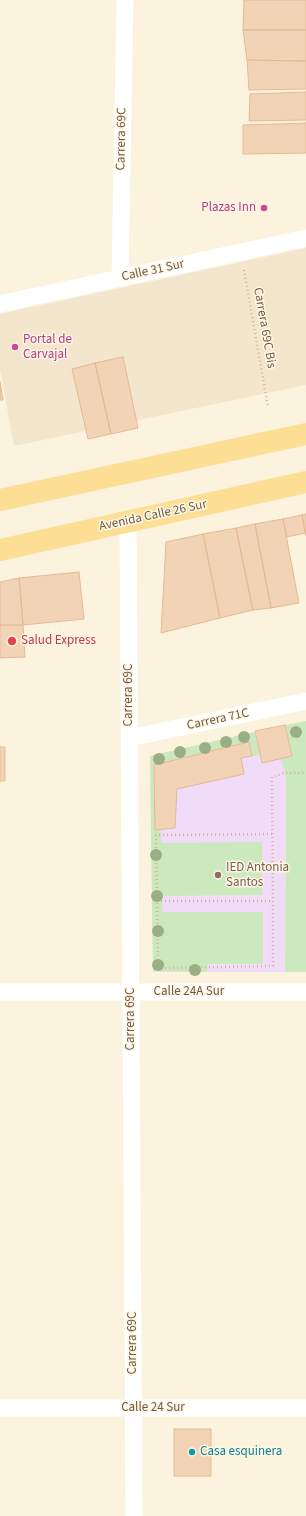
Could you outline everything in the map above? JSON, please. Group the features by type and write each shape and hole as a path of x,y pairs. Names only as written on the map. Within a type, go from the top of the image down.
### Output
{"main road":[{"path":"0,500 306,434"},
{"name":"Avenida Calle 26 Sur","path":"0,550 306,482"}],"street":[{"name":"Carrera 69C","path":"120,278 125,0"},
{"name":"Calle 31 Sur","path":"0,304 306,238"},
{"name":"Carrera 69C","path":"128,521 134,1516"},
{"name":"Carrera 71C","path":"129,738 306,701"},
{"name":"Calle 24A Sur","path":"0,992 306,992"},
{"name":"Calle 24 Sur","path":"0,1408 306,1408"}],"path":[{"name":"Carrera 69C Bis","path":"241,252 268,407"},
{"path":"272,834 156,835 158,968 273,966 272,777 284,773 306,773"},
{"path":"157,901 273,901"}],"shaded area":[{"path":"306,248 306,385 14,446 0,369 0,314"},
{"name":"IED Antonia Santos","path":"285,725 292,756 286,778 285,972 153,972 150,756"}],"green space":[{"path":"306,721 306,972 285,972 286,778 281,759 292,756 285,725"},
{"path":"254,732 260,755 252,756 249,742 154,765 155,829 161,829 161,843 262,842 262,895 161,896 163,912 263,912 263,964 208,964 207,972 153,971 150,756"}],"building":[{"path":"244,0 306,0 306,30 243,30"},
{"path":"243,30 306,30 306,61 247,60"},
{"path":"247,60 306,61 306,89 249,90"},
{"path":"306,92 306,120 249,121 250,94"},
{"path":"306,123 306,153 243,154 243,125"},
{"path":"123,357 138,428 111,434 95,363"},
{"path":"95,363 111,434 88,439 72,369"},
{"path":"0,382 3,400 0,400"},
{"path":"306,514 306,536 302,515"},
{"path":"302,515 305,533 287,537 283,519"},
{"path":"283,519 299,603 271,608 255,524"},
{"path":"255,524 271,608 253,610 236,528"},
{"path":"236,528 253,610 220,618 203,534"},
{"path":"203,534 220,618 161,633 166,542"},
{"path":"79,572 84,619 23,625 19,578"},
{"path":"19,578 23,625 0,625 0,582"},
{"name":"Salud Express","path":"0,625 23,625 25,657 0,658"},
{"path":"285,725 292,756 262,763 255,731"},
{"path":"249,742 252,756 241,758 244,774 177,789 175,828 155,830 154,765"},
{"path":"0,747 5,747 5,781 0,781"},
{"name":"Casa esquinera","path":"174,1429 211,1429 211,1476 174,1476"}],"place":[{"name":"Plazas Inn","path":"264,208"},
{"name":"Portal de Carvajal","path":"15,347"},
{"name":"Salud Express","path":"12,641"},
{"name":"IED Antonia Santos","path":"218,875"},
{"name":"Casa esquinera","path":"192,1452"}]}
